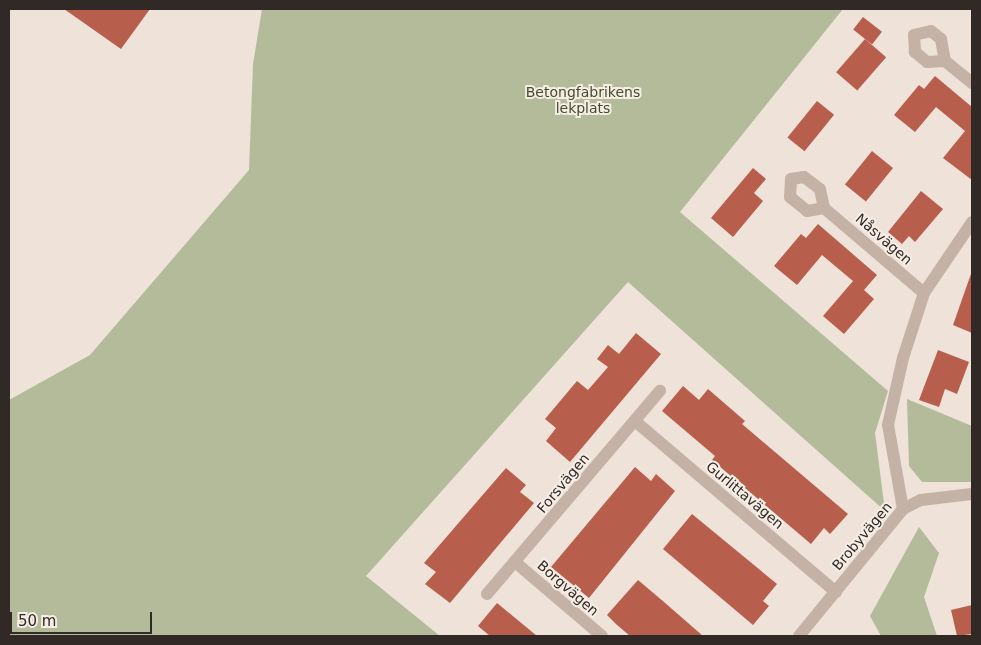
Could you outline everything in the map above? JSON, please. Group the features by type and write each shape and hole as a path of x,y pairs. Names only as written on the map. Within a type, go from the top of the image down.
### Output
{"street":[{"path":"945,60 972,83"},
{"name":"Nåsvägen","path":"824,208 924,293"},
{"path":"903,508 888,425 902,358 924,293 972,222"},
{"name":"Forsvägen","path":"487,594 660,391"},
{"name":"Gurlittavägen","path":"635,421 836,592"},
{"name":"Brobyvägen","path":"798,636 903,508 921,500 972,494"},
{"name":"Borgvägen","path":"515,562 602,636"}],"green space":[{"name":"Betongfabrikens lekplats","path":"262,9 843,9 680,212 888,391 875,433 885,511 628,282 366,576 440,636 9,636 9,400 90,355 249,170 253,64"},
{"path":"907,399 972,426 972,482 922,482 909,466"},
{"path":"919,527 939,553 924,597 937,636 881,636 870,616"}],"building":[{"path":"64,9 150,9 121,49"},
{"path":"863,17 882,32 872,44 853,30"},
{"path":"865,39 886,57 857,91 836,72"},
{"path":"935,76 972,107 972,180 943,158 965,131 936,107 915,132 894,115 919,85 924,89"},
{"path":"817,101 834,115 805,151 787,138"},
{"path":"872,151 893,168 866,201 845,184"},
{"path":"753,168 766,179 754,193 763,201 733,237 711,218"},
{"path":"921,191 943,209 915,242 909,236 902,244 888,232"},
{"path":"818,224 877,275 864,290 874,299 844,334 823,316 853,281 822,255 797,285 774,266 801,234 806,238"},
{"path":"972,271 972,333 953,325"},
{"path":"636,333 661,354 570,462 546,441 556,428 545,419 577,381 588,390 608,367 597,359 608,345 619,354"},
{"path":"938,350 969,362 957,394 945,389 939,407 919,400"},
{"path":"683,386 699,400 708,389 745,421 742,424 848,514 830,534 824,528 811,544 712,460 715,456 662,411"},
{"path":"635,467 651,481 656,474 675,491 589,598 551,567"},
{"path":"506,468 526,485 520,492 534,503 450,603 425,584 436,572 424,563"},
{"path":"692,514 777,584 763,601 769,606 753,625 663,549"},
{"path":"638,580 703,636 630,636 616,624 607,615"},
{"path":"497,603 537,636 490,636 478,626"},
{"path":"972,605 972,634 957,636 951,610"}]}
